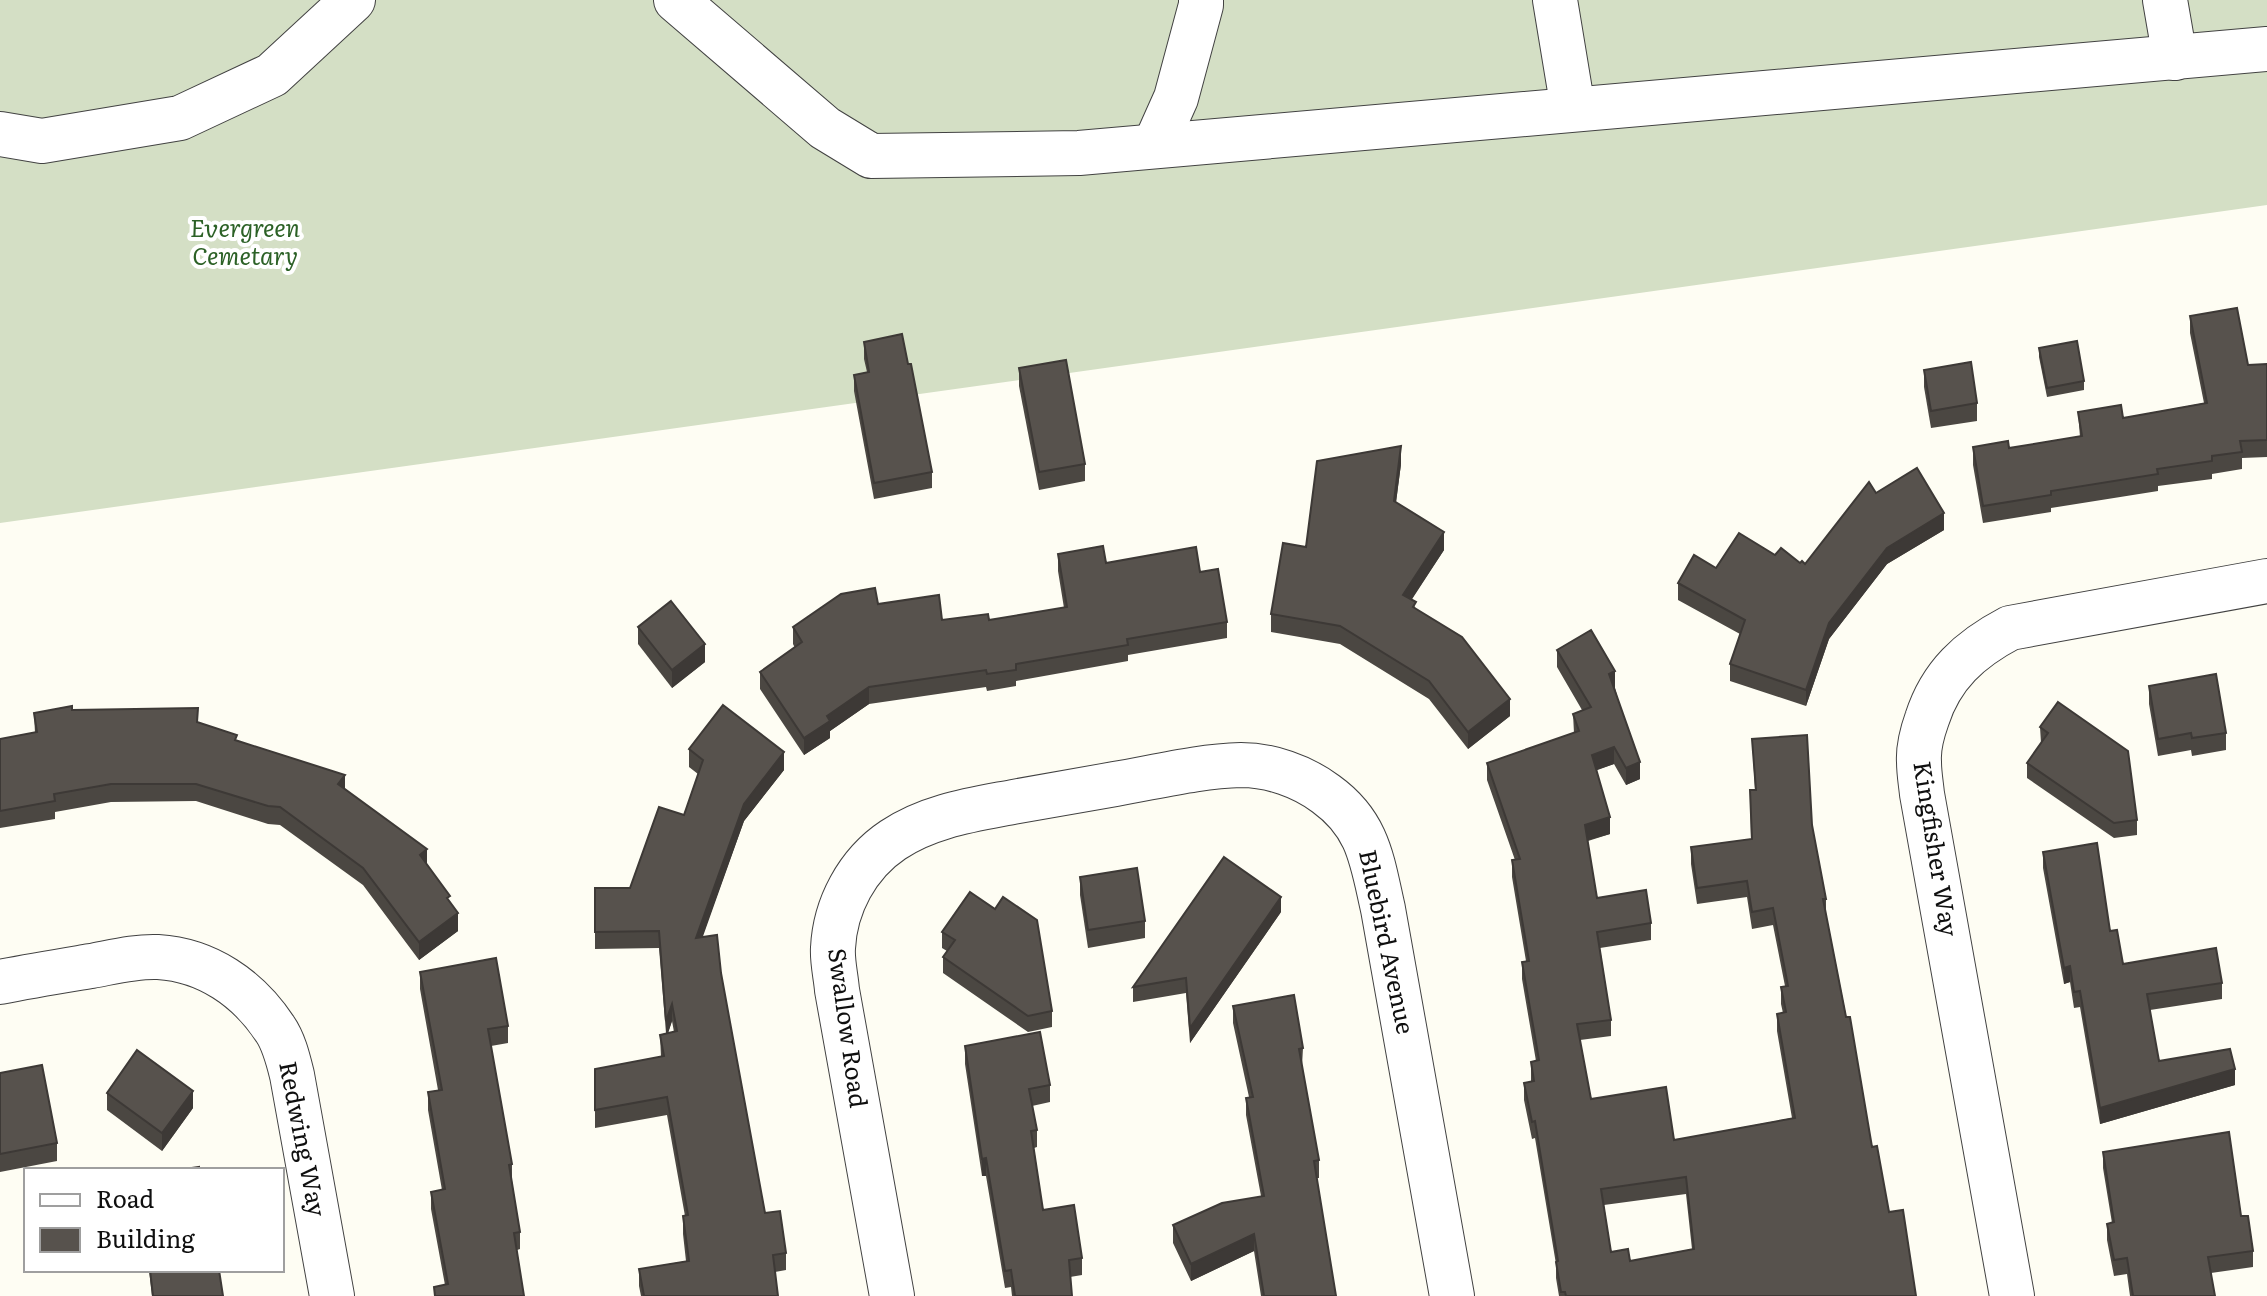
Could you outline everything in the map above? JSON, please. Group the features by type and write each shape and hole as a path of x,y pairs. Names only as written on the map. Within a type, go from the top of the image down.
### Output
{"street":[{"path":"0,134 42,141 180,118 272,75 353,0"},
{"path":"676,0 825,128 871,156 1079,153 2267,49"},
{"path":"1155,145 1176,98 1201,0"},
{"path":"1555,0 1573,109"},
{"path":"2165,0 2175,58"},
{"name":"Kingfisher Way","path":"2012,1296 1922,794 1919,762 1921,737 1933,700 1964,657 2010,628 2267,581"},
{"name":"Bluebird Avenue","path":"1091,788 1242,765 1272,769 1300,778 1326,793 1346,812 1362,834 1369,848 1383,909 1452,1296"},
{"name":"Swallow Road","path":"892,1296 837,990 832,949 840,908 864,866 891,841 923,823 956,813 1091,788"},
{"name":"Redwing Way","path":"8,980 156,957 182,960 221,975 250,997 276,1030 292,1075 332,1296"}],"green space":[{"name":"Evergreen Cemetary","path":"0,0 2267,0 2267,205 0,523"}],"building":[{"path":"2237,308 2248,365 2267,364 2267,440 2240,441 2242,452 2212,456 2212,461 2157,469 2158,474 2051,491 2051,495 1983,506 1973,447 2008,441 2009,448 2082,436 2078,412 2121,405 2123,418 2207,403 2190,316"},
{"path":"902,334 908,364 911,364 932,472 874,483 854,375 869,372 864,342"},
{"path":"2077,341 2084,381 2047,388 2039,348"},
{"path":"1066,360 1085,464 1039,472 1019,368"},
{"path":"1971,362 1977,403 1931,411 1924,370"},
{"path":"1401,446 1394,501 1444,532 1403,595 1416,602 1413,607 1462,637 1510,699 1468,732 1429,681 1340,626 1271,614 1283,543 1306,547 1317,461"},
{"path":"1917,468 1944,513 1887,548 1829,623 1806,690 1730,664 1745,620 1678,583 1694,555 1716,568 1739,533 1775,555 1781,548 1805,564 1869,482 1876,493"},
{"path":"1103,546 1106,563 1196,547 1200,572 1218,569 1227,622 1127,639 1128,645 1016,664 1016,670 987,674 986,670 869,687 827,716 830,721 804,738 760,672 802,642 793,627 841,594 875,588 878,604 939,595 942,620 988,614 989,620 1067,607 1058,554"},
{"path":"671,601 705,644 672,670 638,627"},
{"path":"1591,630 1615,671 1609,674 1640,762 1626,768 1614,747 1592,755 1610,817 1585,825 1597,898 1646,890 1651,923 1597,932 1611,1020 1577,1024 1591,1099 1666,1087 1674,1140 1795,1118 1777,1014 1786,1012 1781,987 1788,986 1773,908 1752,912 1747,881 1697,888 1691,847 1752,839 1750,790 1756,790 1752,739 1807,735 1812,825 1826,899 1823,899 1846,1017 1850,1017 1872,1147 1877,1146 1889,1212 1903,1210 1916,1296 1566,1296 1565,1292 1561,1292 1535,1121 1532,1122 1524,1083 1534,1081 1531,1062 1539,1060 1522,962 1529,961 1512,860 1520,859 1487,763 1579,731 1573,714 1591,707 1557,650","holes":["1686,1177 1694,1249 1630,1261 1628,1249 1611,1252 1601,1189"]},
{"path":"2216,674 2226,733 2192,738 2191,733 2158,739 2149,686"},
{"path":"2058,702 2128,751 2137,820 2114,823 2027,763 2048,733 2040,727"},
{"path":"723,705 784,752 744,804 696,938 717,935 721,973 765,1213 780,1211 786,1253 773,1255 778,1296 644,1296 639,1269 689,1261 683,1216 688,1215 667,1097 595,1110 595,1069 664,1056 660,1035 677,1031 672,1004 666,1021 659,931 595,932 595,888 630,888 659,807 684,815 703,760 689,749"},
{"path":"72,706 72,710 198,708 197,722 237,735 235,740 345,775 338,784 427,849 420,855 450,896 447,898 458,913 419,942 363,868 280,807 196,784 111,784 54,794 55,801 0,811 0,739 37,732 34,713"},
{"path":"2097,843 2110,931 2117,930 2123,964 2216,948 2222,983 2147,994 2159,1061 2230,1049 2235,1069 2100,1108 2080,991 2074,992 2070,966 2064,968 2043,852"},
{"path":"1224,857 1281,897 1190,1028 1186,978 1133,987"},
{"path":"1137,868 1145,921 1088,930 1080,877"},
{"path":"970,892 995,909 1003,897 1037,920 1052,1011 1028,1016 943,957 955,940 942,932"},
{"path":"496,958 508,1026 488,1029 512,1164 509,1165 520,1232 514,1233 524,1296 435,1296 434,1287 448,1284 431,1192 445,1189 428,1092 442,1090 420,972"},
{"path":"1294,995 1303,1048 1299,1049 1319,1160 1314,1161 1336,1296 1264,1296 1254,1234 1191,1264 1173,1225 1222,1203 1264,1196 1246,1098 1253,1097 1233,1006"},
{"path":"1040,1032 1050,1085 1029,1089 1037,1130 1031,1131 1043,1210 1074,1205 1082,1258 1069,1260 1072,1296 1015,1296 1011,1270 1005,1271 986,1158 982,1159 965,1046"},
{"path":"137,1050 193,1091 162,1133 107,1093"},
{"path":"42,1065 57,1143 0,1154 0,1073"},
{"path":"2229,1132 2241,1216 2248,1216 2253,1251 2208,1257 2215,1296 2133,1296 2127,1258 2114,1260 2107,1224 2114,1222 2103,1152"},
{"path":"150,1272 219,1272 223,1296 153,1296"}]}
